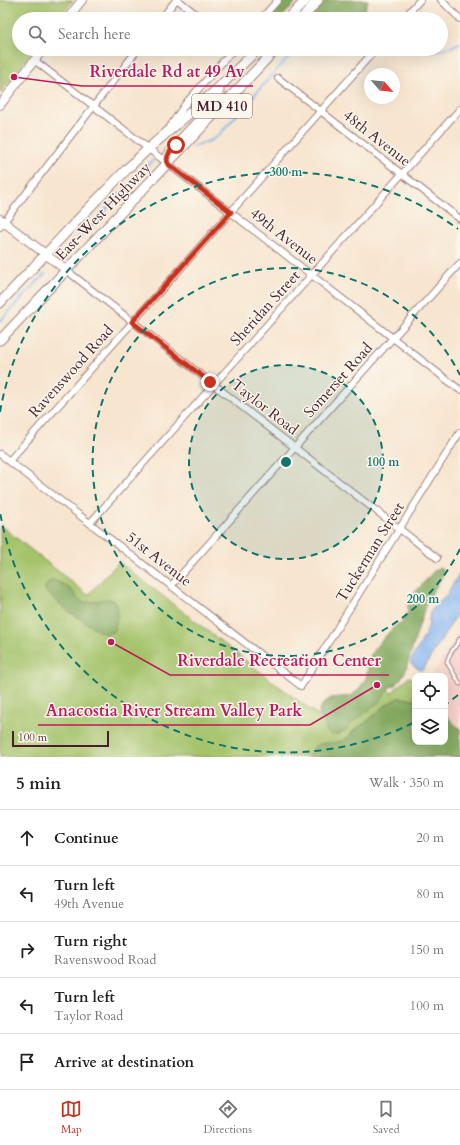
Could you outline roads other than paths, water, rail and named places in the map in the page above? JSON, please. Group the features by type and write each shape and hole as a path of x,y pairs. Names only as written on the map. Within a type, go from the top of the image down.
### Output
{"main road":[{"path":"295,12 306,0"},
{"path":"308,12 318,0"},
{"name":"East-West Highway","path":"0,303 86,211 148,148 234,73 251,56"},
{"name":"East-West Highway","path":"0,340 269,56"},
{"path":"168,164 167,158 172,149 200,118 234,73"}],"street":[{"path":"73,12 82,0"},
{"path":"168,12 177,0 193,12"},
{"path":"267,12 278,0"},
{"path":"409,12 420,0"},
{"path":"441,0 460,19"},
{"path":"0,105 37,56"},
{"path":"1,223 133,56"},
{"path":"164,135 186,104 228,56"},
{"name":"Ravenswood Road","path":"8,461 370,56"},
{"name":"49th Avenue","path":"34,60 460,390"},
{"name":"48th Avenue","path":"278,78 460,219"},
{"name":"Sheridan Street","path":"90,523 460,109"},
{"name":"Taylor Road","path":"1,223 66,270 438,558"},
{"name":"Somerset Road","path":"171,586 460,262"},
{"name":"Tuckerman Street","path":"301,686 460,432"},
{"name":"51st Avenue","path":"0,454 301,686"}],"lane":[{"path":"460,639 450,654 447,662 460,684"}],"water":[{"path":"460,573 460,609 425,666 420,670 411,664 411,660 428,628 430,611 445,597"}],"waterway":[{"path":"448,48 460,43"},
{"path":"192,147 212,140 220,134 290,56"},
{"path":"63,255 153,160"},
{"path":"0,321 45,274"}],"place":[{"name":"Riverdale Rd at 49 Av","path":"14,77"},
{"name":"Riverdale Recreation Center","path":"111,642"},
{"name":"Anacostia River Stream Valley Park","path":"377,685"}]}
